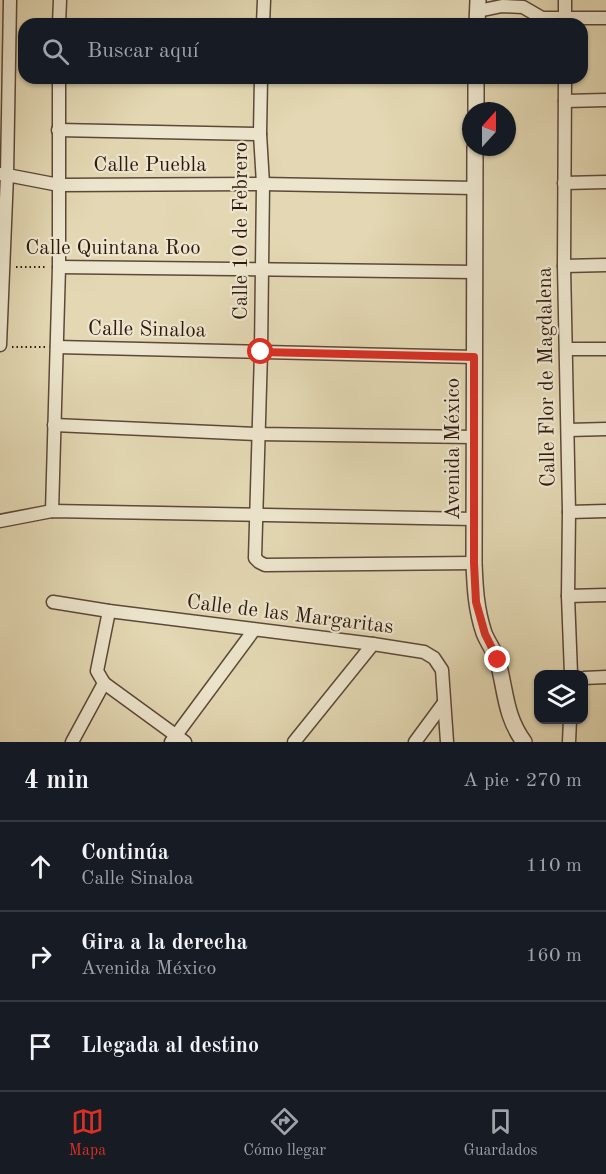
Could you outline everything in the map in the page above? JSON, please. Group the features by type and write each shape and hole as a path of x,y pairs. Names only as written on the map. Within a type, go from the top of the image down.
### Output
{"street":[{"path":"6,346 4,71 10,0"},
{"path":"60,0 60,18"},
{"path":"263,18 264,0"},
{"path":"565,0 566,18"},
{"path":"478,12 502,6 523,7 542,18"},
{"path":"588,20 606,18"},
{"path":"52,511 59,267 59,84"},
{"name":"Calle 10 de Febrero","path":"261,84 260,134 263,184 261,352 255,558 265,565 474,563"},
{"path":"476,102 477,84"},
{"name":"Calle Flor de Magdalena","path":"565,84 564,266 571,670"},
{"path":"565,101 606,100"},
{"path":"58,130 260,134"},
{"name":"Avenida México","path":"475,156 474,563 476,602 485,634 498,660 510,718 524,742"},
{"name":"Calle Puebla","path":"4,174 58,185 263,184 474,188"},
{"path":"564,183 606,182"},
{"path":"564,266 606,266"},
{"name":"Calle Quintana Roo","path":"59,267 474,272"},
{"name":"Calle Sinaloa","path":"57,347 474,357"},
{"path":"566,349 606,349"},
{"path":"54,425 258,434 474,437"},
{"path":"568,430 606,429"},
{"path":"0,521 52,511 474,519"},
{"path":"569,512 606,511"},
{"path":"568,596 606,595"},
{"name":"Calle de las Margaritas","path":"53,602 424,652 434,658 442,670 447,742"},
{"path":"109,611 97,671 104,682 177,740 254,630"},
{"path":"294,742 373,644"},
{"path":"588,678 606,678"},
{"path":"72,742 104,682"},
{"path":"415,742 443,704"},
{"path":"570,724 570,742"}],"path":[{"name":"Calle Quintana Roo","path":"4,267 59,267"},
{"name":"Calle Sinaloa","path":"6,346 57,347"}],"route":[{"path":"261,352 474,357 476,602 485,634 498,660"}]}
